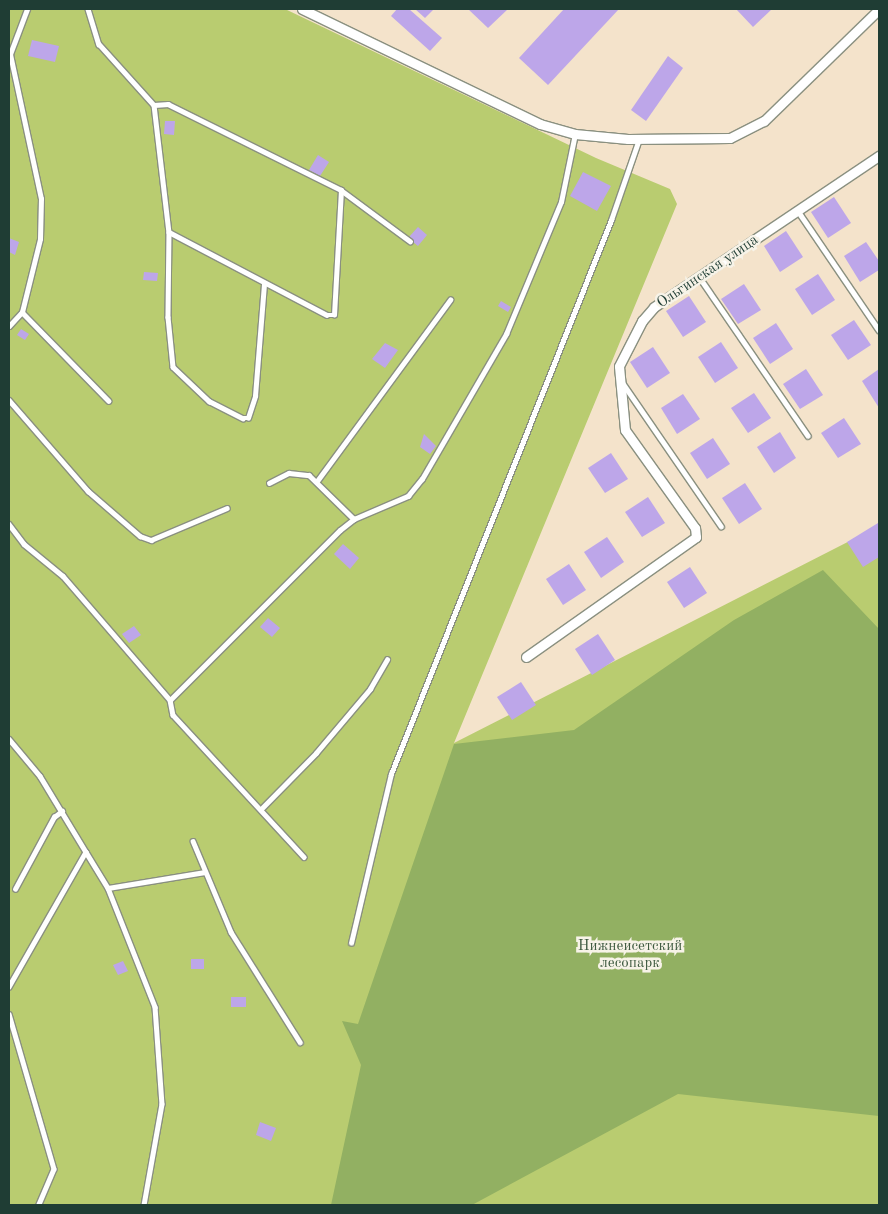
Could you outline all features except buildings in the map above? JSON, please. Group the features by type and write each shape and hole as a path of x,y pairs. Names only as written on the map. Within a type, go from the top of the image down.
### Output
{"street":[{"path":"302,9 540,124 575,134 639,139 730,138 764,121 879,9"},
{"name":"Ольгинская улица","path":"526,657 696,537 695,528 627,436 619,377 620,362 642,321 700,278 879,156"}],"lane":[{"path":"9,326 22,312 40,239 41,200 10,56 27,9"},
{"path":"88,9 99,44 154,105 169,232 168,317 173,367 209,401 243,418 248,418 255,396 264,283"},
{"path":"154,105 168,104 341,190 410,241"},
{"path":"170,700 354,519 408,496 460,416 506,334 561,202 575,134"},
{"path":"351,943 392,774 611,220 639,139"},
{"path":"169,232 264,283 334,315 341,190"},
{"path":"798,211 879,330"},
{"path":"700,278 808,436"},
{"path":"318,481 450,300"},
{"path":"22,312 109,401"},
{"path":"619,377 721,526"},
{"path":"9,400 88,490 140,536 151,540 227,508"},
{"path":"269,483 289,473 318,481 354,519"},
{"path":"9,524 24,544 63,576 170,700 173,715 262,808 304,857"},
{"path":"262,808 316,753 370,689 387,659"},
{"path":"9,739 62,811 108,888 155,1007 162,1052 158,1146 144,1205"},
{"path":"15,889 54,817 62,811"},
{"path":"193,841 231,932 300,1042"},
{"path":"9,987 86,852"},
{"path":"108,888 205,872"},
{"path":"9,1014 54,1169 38,1205"}],"green space":[{"path":"9,9 285,9 596,158 670,189 677,204 454,743 879,526 879,1205 9,1205"},
{"name":"Нижнеисетский лесопарк","path":"823,570 879,629 879,1116 678,1094 472,1205 331,1205 361,1065 342,1021 358,1024 454,744 574,730 734,620"}]}
